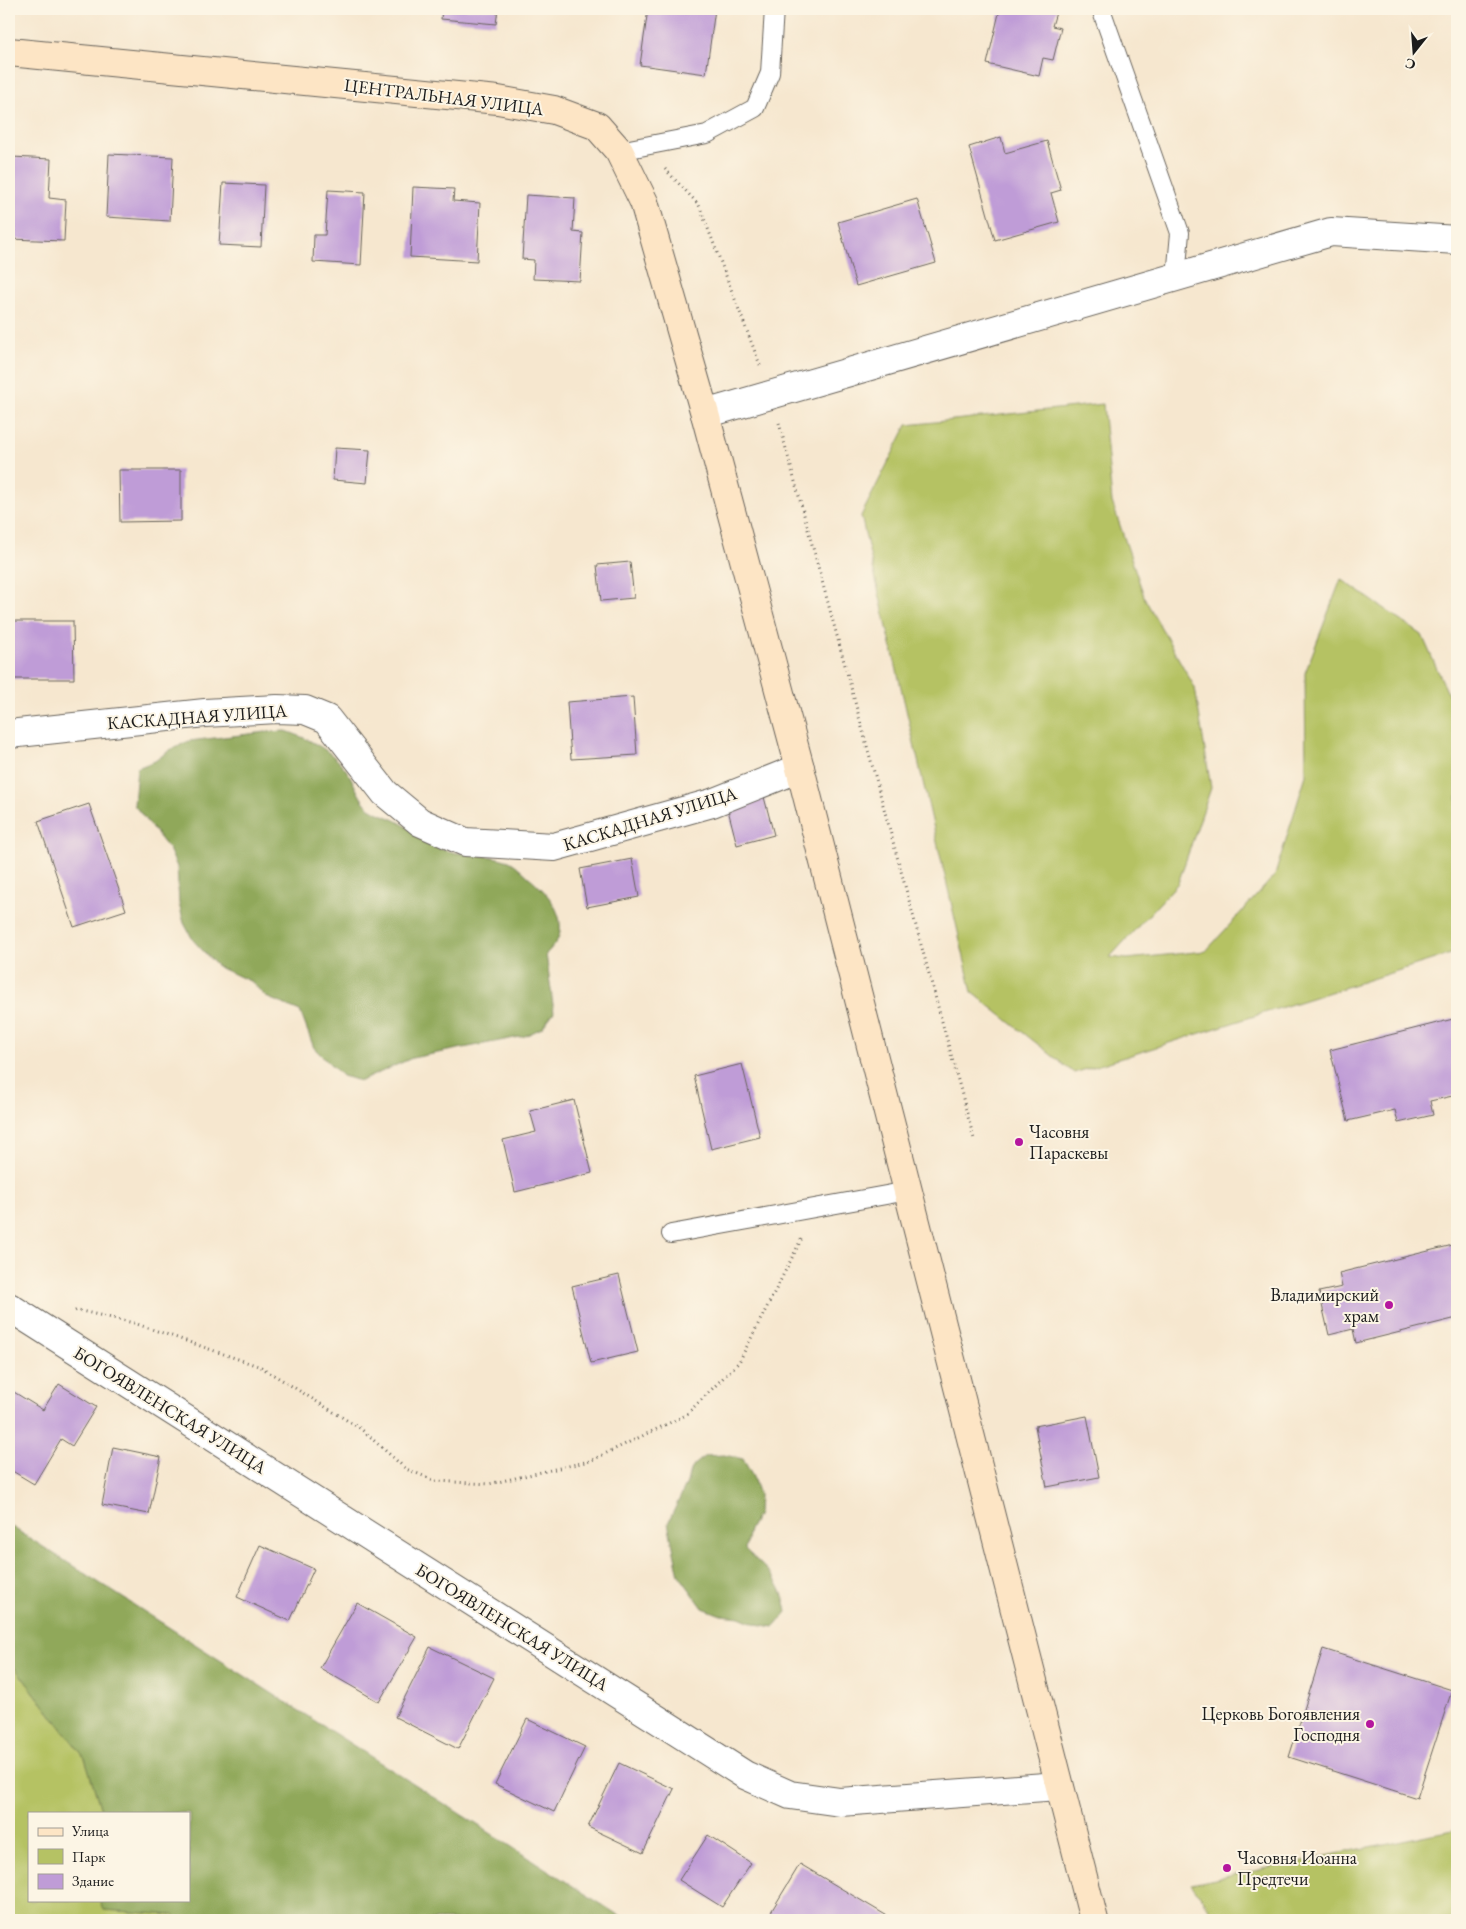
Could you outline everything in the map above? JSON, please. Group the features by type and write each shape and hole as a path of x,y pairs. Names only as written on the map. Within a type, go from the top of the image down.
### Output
{"street":[{"name":"ЦЕНТРАЛЬНАЯ УЛИЦА","path":"9,52 498,100 554,110 597,126 632,149 644,202 705,414 800,768 1094,1920"},
{"path":"705,414 1331,232 1457,240"},
{"name":"КАСКАДНАЯ УЛИЦА","path":"9,734 205,713 277,709 305,710 327,720 385,793 420,822 465,842 554,847 712,803 800,768"},
{"name":"БОГОЯВЛЕНСКАЯ УЛИЦА","path":"9,1307 745,1775 790,1795 840,1802 1059,1786"}],"lane":[{"path":"632,149 707,134 755,108 770,73 774,9"},
{"path":"1101,9 1180,233 1176,277"},
{"path":"671,1234 908,1191"}],"path":[{"path":"632,149 699,205 771,394 974,1139"},
{"path":"42,1328 77,1310 134,1323 261,1367 361,1429 406,1469 436,1481 489,1484 590,1461 686,1416 739,1362 817,1208"}],"green space":[{"path":"1103,404 1112,502 1145,599 1195,688 1211,788 1178,883 1110,957 1127,959 1206,951 1275,875 1306,775 1305,673 1341,579 1422,635 1457,714 1457,952 1074,1073 972,992 861,516 907,425"},
{"path":"286,731 322,748 338,760 350,776 358,793 370,808 400,823 424,841 438,848 456,853 509,861 543,890 558,913 560,930 558,939 546,954 554,1012 542,1028 525,1036 412,1058 361,1081 342,1076 314,1048 300,1011 266,997 252,982 218,967 193,940 184,923 179,904 177,867 169,849 134,805 137,768 155,761 170,750 189,741"},
{"path":"724,1455 743,1459 753,1477 759,1495 758,1514 749,1530 745,1549 767,1570 781,1591 787,1612 774,1627 757,1624 740,1617 721,1615 703,1608 679,1575 668,1523 686,1485 691,1468 705,1456"},
{"path":"9,1525 626,1920 180,1920 174,1915 104,1910 101,1902 190,1902 190,1812 102,1812 85,1758 12,1664 9,1656"},
{"path":"9,1656 12,1664 85,1758 102,1812 28,1812 28,1902 101,1902 105,1910 175,1915 180,1920 9,1920"},
{"path":"1457,1829 1457,1920 1218,1920 1191,1884"}],"building":[{"path":"442,9 498,9 496,24 441,19"},
{"path":"648,9 715,9 706,74 640,65"},
{"path":"1000,9 1057,9 1052,26 1061,28 1053,60 1043,58 1039,76 987,64"},
{"path":"1001,137 1005,153 1047,141 1061,190 1051,193 1059,222 995,240 969,147"},
{"path":"109,154 173,157 170,221 106,217"},
{"path":"12,157 51,159 49,198 66,200 64,241 9,239"},
{"path":"223,183 264,185 261,247 219,245"},
{"path":"413,187 454,189 453,201 480,203 477,261 410,257"},
{"path":"328,190 365,192 361,265 313,262 314,235 325,235"},
{"path":"526,195 575,198 573,232 583,233 580,281 533,279 534,260 522,259"},
{"path":"917,199 936,263 856,286 838,222"},
{"path":"335,448 370,450 367,483 333,480"},
{"path":"119,470 181,470 181,521 120,522"},
{"path":"630,562 634,598 601,601 597,565"},
{"path":"9,621 73,621 74,679 9,679"},
{"path":"633,697 637,755 571,759 567,702"},
{"path":"764,797 774,835 737,845 727,806"},
{"path":"89,804 126,910 74,927 38,821"},
{"path":"632,859 639,897 587,907 580,869"},
{"path":"1457,1018 1457,1095 1430,1101 1433,1115 1398,1123 1395,1110 1348,1121 1330,1050"},
{"path":"742,1064 760,1137 711,1149 694,1076"},
{"path":"574,1100 592,1173 515,1192 503,1140 536,1132 530,1111"},
{"name":"Владимирский храм","path":"1457,1244 1457,1318 1356,1343 1353,1329 1329,1335 1319,1292 1342,1287 1339,1273"},
{"path":"619,1275 638,1352 591,1363 572,1286"},
{"path":"59,1384 96,1407 72,1446 61,1439 34,1484 9,1469 9,1389 43,1410"},
{"path":"1087,1416 1099,1477 1047,1487 1035,1426"},
{"path":"113,1447 161,1457 149,1514 102,1505"},
{"path":"260,1545 314,1569 290,1621 237,1597"},
{"path":"357,1603 417,1637 379,1702 320,1668"},
{"path":"430,1647 494,1678 458,1749 395,1717"},
{"name":"Церковь Богоявления Господня","path":"1323,1649 1452,1690 1417,1798 1289,1757"},
{"path":"527,1719 585,1747 554,1812 495,1784"},
{"path":"619,1763 674,1789 643,1853 588,1827"},
{"path":"708,1835 751,1863 722,1907 679,1880"},
{"path":"800,1864 894,1920 766,1920"}],"place":[{"name":"Часовня Параскевы","path":"1019,1142"},
{"name":"Владимирский храм","path":"1389,1305"},
{"name":"Церковь Богоявления Господня","path":"1370,1724"},
{"name":"Часовня Иоанна Предтечи","path":"1227,1868"}]}
